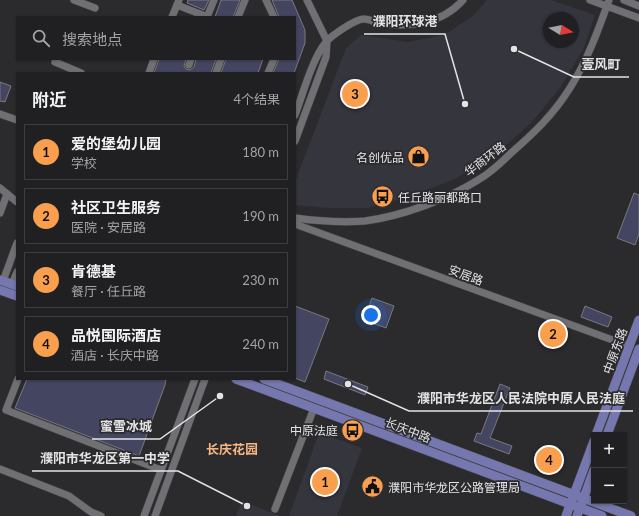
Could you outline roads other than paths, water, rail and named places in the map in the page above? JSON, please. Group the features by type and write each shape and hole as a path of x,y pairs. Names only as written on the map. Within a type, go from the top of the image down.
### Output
{"main road":[{"path":"2,280 15,285"},
{"path":"0,290 16,296"},
{"name":"中原东路","path":"597,432 639,320"},
{"name":"中原东路","path":"608,432 638,352"},
{"name":"长庆中路","path":"239,380 571,504 579,512 602,516"},
{"name":"长庆中路","path":"267,380 631,516"},
{"path":"566,516 591,450"},
{"path":"579,512 591,478"}],"street":[{"path":"74,0 96,8"},
{"path":"208,16 214,0"},
{"path":"238,16 245,0"},
{"path":"266,0 274,16"},
{"path":"296,138 326,57 327,41 307,0"},
{"path":"296,112 318,54 327,41 353,22 364,19 378,23 395,25 430,22 446,14 463,0"},
{"path":"590,0 608,3 639,18"},
{"path":"624,0 639,6"},
{"path":"172,16 178,3 206,16"},
{"name":"华商环路","path":"296,218 347,222 365,221 439,200 479,180 529,139 544,124 557,107 570,88 590,52 608,3"},
{"path":"149,72 154,60"},
{"path":"216,72 221,60"},
{"path":"268,72 274,60"},
{"path":"55,62 79,72"},
{"path":"0,114 16,120"},
{"path":"0,188 16,201"},
{"path":"0,213 7,194"},
{"name":"安居路","path":"296,224 629,346"},
{"path":"2,280 16,245"},
{"path":"18,380 6,410 161,470"},
{"path":"144,516 195,380"},
{"path":"155,516 205,380"},
{"path":"275,509 314,408"},
{"path":"0,469 70,496 91,512 101,516"}],"place":[{"name":"壹风町","path":"514,49"},
{"name":"肯德基","path":"355,94"},
{"name":"濮阳环球港","path":"465,104"},
{"name":"名创优品","path":"419,157"},
{"name":"任丘路丽都路口","path":"383,197"},
{"name":"社区卫生服务","path":"553,334"},
{"name":"濮阳市华龙区人民法院中原人民法庭","path":"348,384"},
{"name":"蜜雪冰城","path":"220,396"},
{"name":"中原法庭","path":"353,430"},
{"name":"品悦国际酒店","path":"549,460"},
{"name":"爱的堡幼儿园","path":"325,482"},
{"name":"濮阳市华龙区公路管理局","path":"372,487"},
{"name":"濮阳市华龙区第一中学","path":"247,506"}],"district":[{"name":"长庆花园","path":"232,449"}]}
